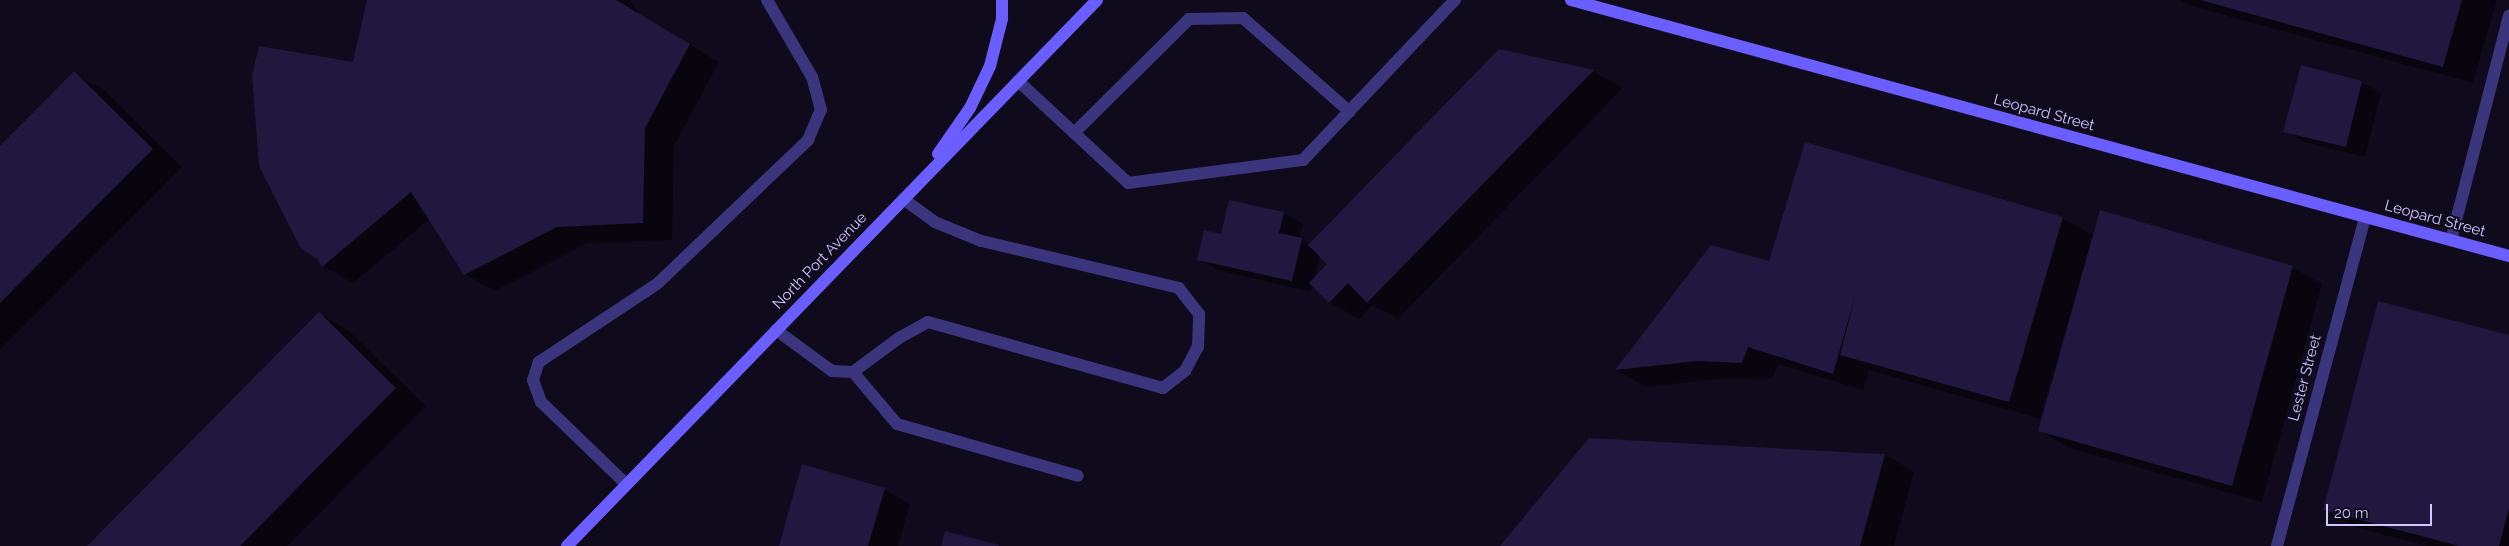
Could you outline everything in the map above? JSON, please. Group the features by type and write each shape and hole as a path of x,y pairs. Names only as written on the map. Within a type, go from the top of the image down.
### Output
{"main road":[{"path":"918,184 970,108 990,66 1002,19 1002,0"},
{"name":"North Port Avenue","path":"567,546 1097,0"},
{"name":"Leopard Street","path":"1571,0 2509,256"}],"street":[{"path":"626,484 541,402 533,380 539,362 658,284 808,140 821,110 812,77 767,0"},
{"path":"1018,81 1128,183 1303,160 1455,0"},
{"path":"2451,240 2509,15"},
{"path":"1074,133 1189,19 1243,18 1350,112"},
{"path":"776,330 832,371 853,372 899,338 928,322 1163,388 1185,371 1198,347 1198,314 1179,288 981,241 935,222 903,199"},
{"name":"Lester Street","path":"2277,546 2365,218"},
{"path":"853,372 897,424 1078,476"}],"building":[{"path":"367,0 616,0 690,44 645,128 643,223 557,227 464,275 411,192 322,267 317,259 300,247 259,166 252,75 259,46 353,62"},
{"path":"2200,0 2462,0 2443,67"},
{"path":"1499,49 1594,70 1367,303 1348,283 1329,303 1309,283 1327,264 1308,245"},
{"path":"2301,65 2362,81 2346,147 2283,132"},
{"path":"74,71 153,149 0,303 0,146"},
{"path":"1805,142 2063,217 2009,402 1840,355 1856,293 1833,374 1748,347 1742,363 1698,361 1615,370 1711,245 1769,261"},
{"path":"1229,200 1284,212 1279,233 1302,238 1292,281 1197,260 1204,230 1221,234"},
{"path":"2100,210 2293,266 2232,486 2038,431"},
{"path":"2378,301 2509,335 2509,508 2499,546 2459,546 2323,510"},
{"path":"319,312 396,388 240,546 87,546"},
{"path":"1589,438 1885,454 1860,546 1500,546"},
{"path":"802,464 885,488 868,546 779,546"},
{"path":"945,531 999,545 999,546 941,546"}]}
